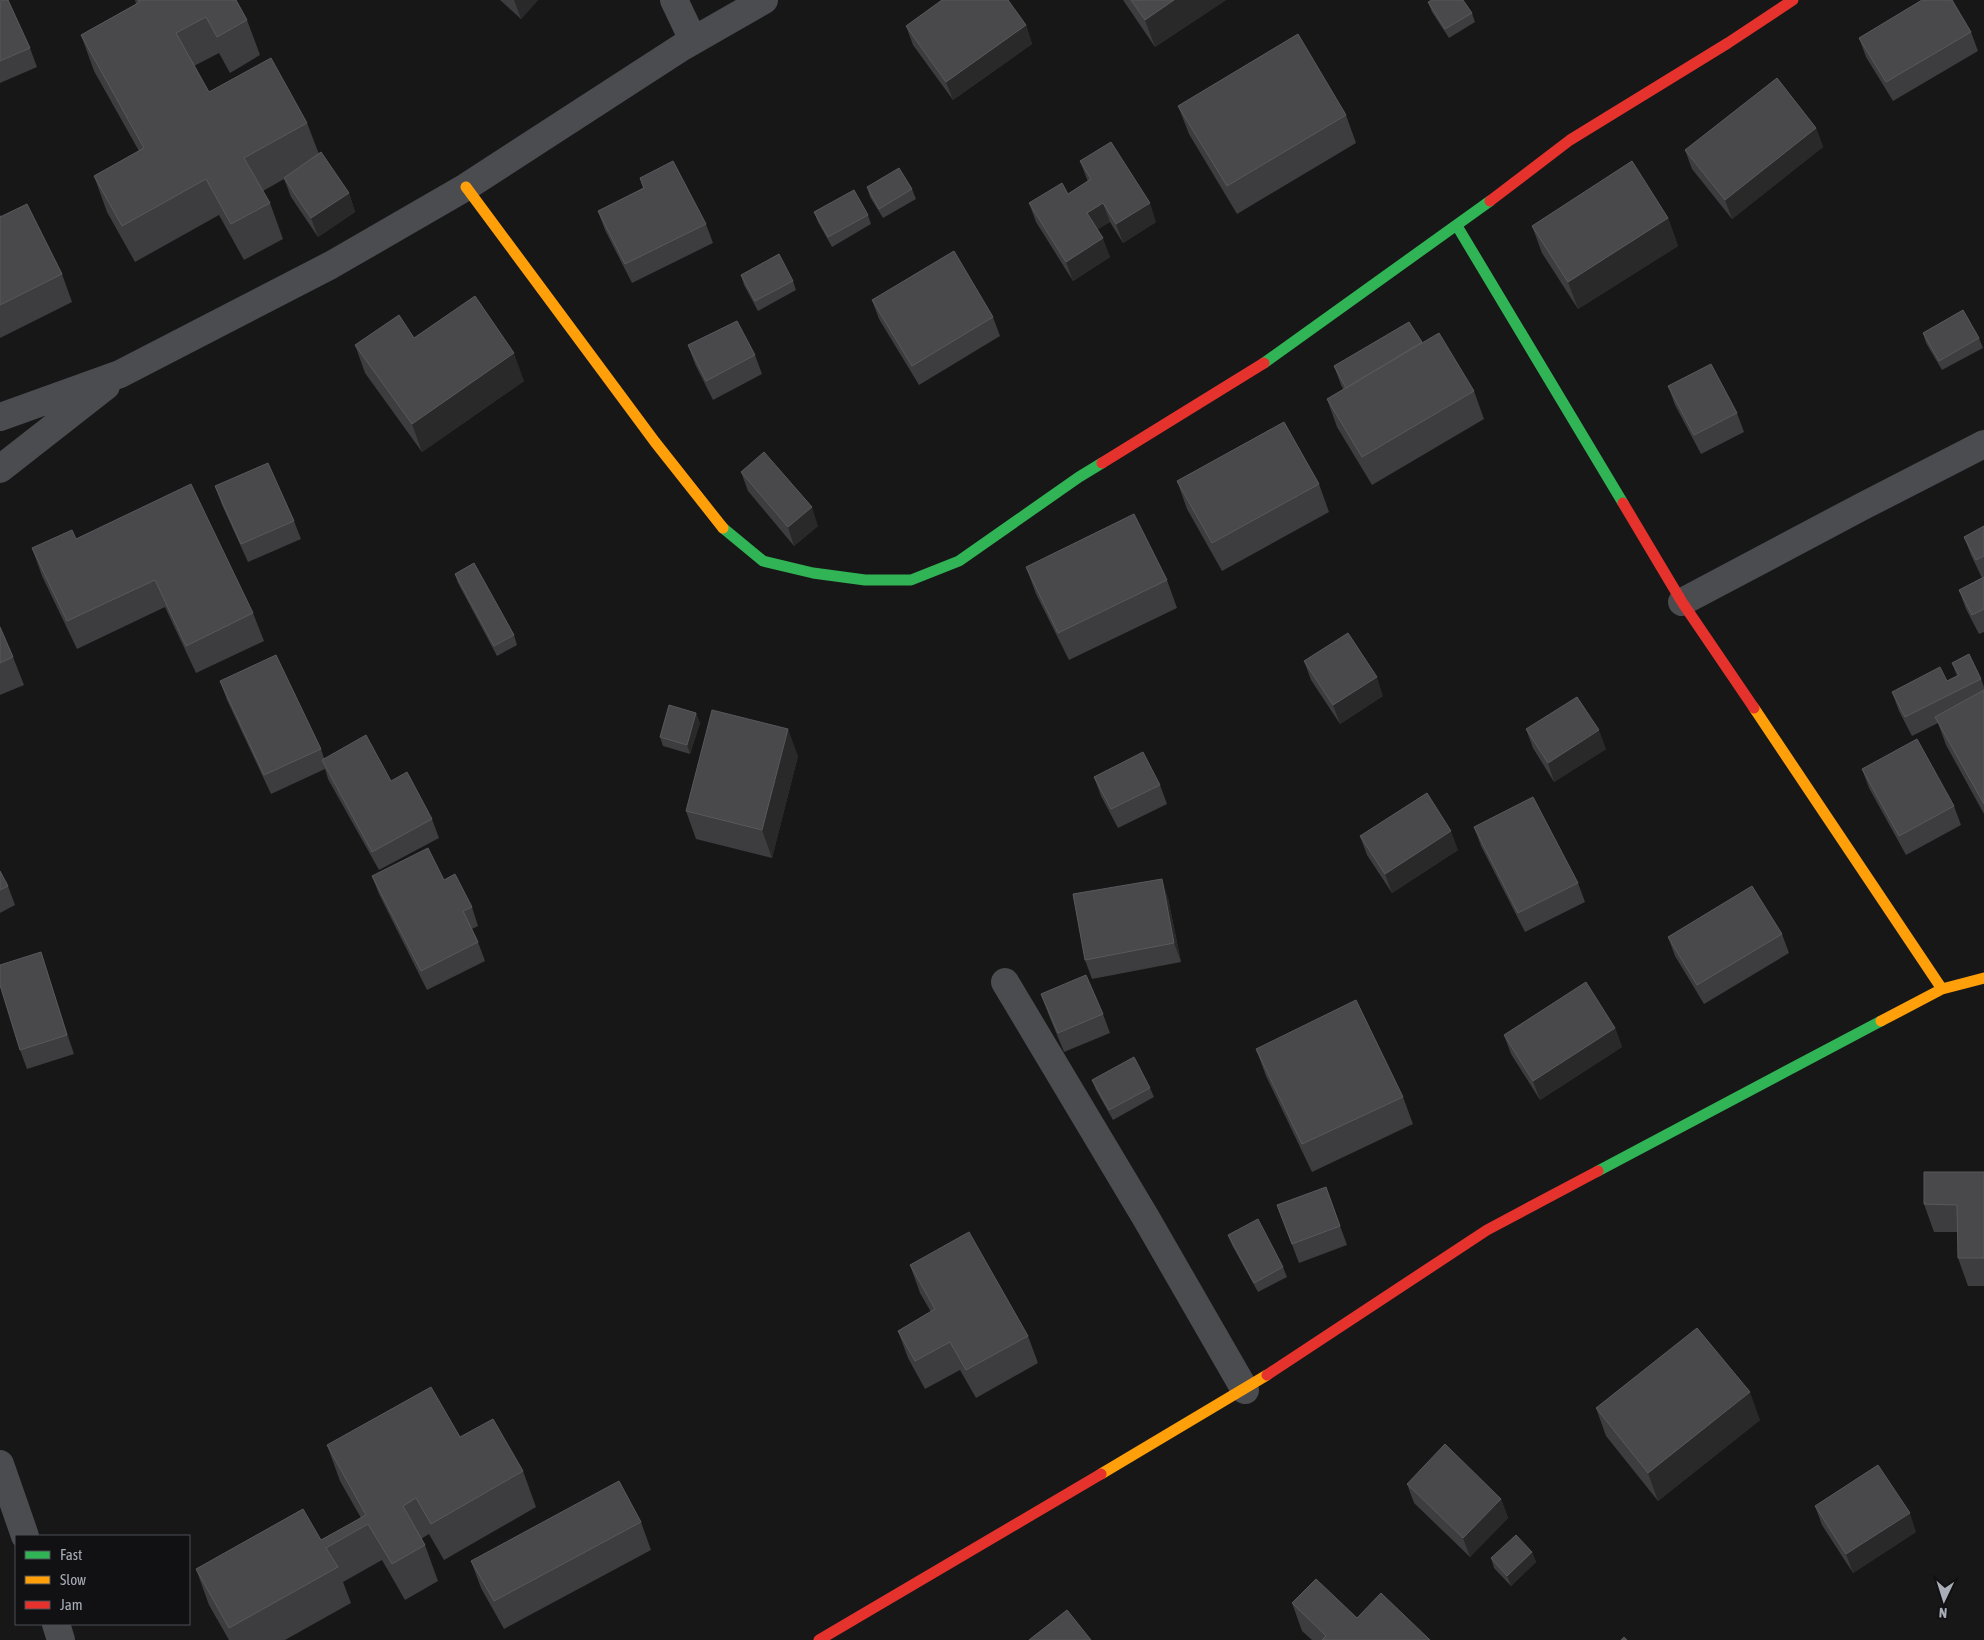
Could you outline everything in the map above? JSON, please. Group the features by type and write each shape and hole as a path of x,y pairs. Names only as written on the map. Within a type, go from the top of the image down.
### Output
{"street":[{"path":"674,0 693,40"},
{"path":"0,417 120,374 331,265 466,187 693,40 764,0"},
{"path":"466,187 643,427 722,528 763,562 812,573 865,580 911,580 959,561 1079,477 1246,375 1457,226 1570,140 1728,43 1793,0"},
{"path":"819,1640 1245,1390 1486,1230 1969,985 1817,800 1682,602 1457,226"},
{"path":"0,469 84,405 120,374"},
{"path":"1682,602 1864,505 1984,444"},
{"path":"1006,982 1146,1218 1245,1390"},
{"path":"0,1464 25,1535"},
{"path":"56,1625 61,1640"}],"building":[{"path":"8,0 30,48 0,61 0,1"},
{"path":"138,0 236,0 247,20 217,37 206,17 176,33 209,92 271,58 307,123 244,158 270,203 231,224 206,179 122,226 94,176 144,148 81,35 140,2"},
{"path":"942,0 1008,0 1026,25 946,82 906,26"},
{"path":"1131,0 1174,0 1145,20"},
{"path":"1432,0 1463,0 1472,13 1445,29 1428,2"},
{"path":"1922,0 1952,0 1971,32 1886,82 1859,38"},
{"path":"1298,34 1346,115 1227,186 1178,106"},
{"path":"1777,78 1816,128 1725,200 1685,150"},
{"path":"1111,142 1150,203 1116,224 1103,203 1087,213 1103,238 1066,262 1029,203 1062,183 1068,194 1091,179 1080,161"},
{"path":"321,152 349,193 311,218 284,178"},
{"path":"673,161 706,224 625,264 598,211 644,188 640,178"},
{"path":"1632,161 1668,218 1568,282 1532,226"},
{"path":"899,168 912,189 879,209 867,187"},
{"path":"854,190 868,215 828,237 814,212"},
{"path":"27,204 62,274 0,305 0,217"},
{"path":"954,251 993,317 912,366 872,300"},
{"path":"779,254 793,281 755,301 741,275"},
{"path":"475,296 514,353 412,424 355,345 399,315 414,338"},
{"path":"1963,310 1979,338 1939,361 1923,333"},
{"path":"737,321 755,355 706,381 688,345"},
{"path":"1409,322 1422,342 1346,388 1334,366"},
{"path":"1439,333 1474,391 1362,457 1327,399"},
{"path":"1711,364 1737,413 1694,435 1668,386"},
{"path":"1284,422 1319,484 1212,543 1177,481"},
{"path":"764,452 812,507 788,527 741,472"},
{"path":"268,463 294,521 241,544 215,486"},
{"path":"191,484 253,613 186,646 155,580 67,621 32,548 72,530 76,539"},
{"path":"1134,514 1167,580 1058,633 1026,567"},
{"path":"1984,526 1984,556 1976,560 1964,537"},
{"path":"474,563 514,635 494,646 455,574"},
{"path":"1984,577 1984,609 1972,615 1959,590"},
{"path":"0,627 13,657 0,663"},
{"path":"1348,633 1377,677 1333,705 1304,661"},
{"path":"1969,654 1981,679 1905,717 1892,692 1940,667 1947,681 1959,675 1952,663"},
{"path":"276,655 321,749 264,775 220,681"},
{"path":"1984,690 1984,804 1935,717"},
{"path":"1577,697 1599,730 1548,763 1526,729"},
{"path":"669,705 696,713 687,745 660,737"},
{"path":"712,710 788,729 762,830 686,811"},
{"path":"366,735 391,781 407,772 432,819 372,852 322,760"},
{"path":"1917,739 1954,806 1899,836 1862,769"},
{"path":"1143,752 1160,785 1111,809 1094,777"},
{"path":"1427,793 1451,831 1385,874 1360,836"},
{"path":"1533,797 1578,883 1518,913 1474,827"},
{"path":"428,848 444,880 455,874 472,907 463,911 478,942 421,971 372,876"},
{"path":"0,871 8,886 0,890"},
{"path":"1162,879 1174,943 1085,960 1073,894"},
{"path":"1752,886 1782,934 1697,985 1668,937"},
{"path":"41,952 67,1035 20,1050 0,985 0,965"},
{"path":"1086,975 1103,1014 1058,1033 1041,994"},
{"path":"1586,982 1615,1028 1533,1081 1504,1035"},
{"path":"1356,1000 1403,1097 1302,1144 1256,1049"},
{"path":"1134,1057 1150,1088 1109,1110 1092,1080"},
{"path":"1924,1172 1984,1172 1984,1258 1958,1258 1957,1205 1924,1204"},
{"path":"1326,1187 1340,1226 1292,1244 1277,1205"},
{"path":"1258,1219 1283,1267 1254,1283 1228,1235"},
{"path":"969,1232 1028,1336 966,1370 950,1342 915,1361 898,1331 935,1309 910,1265"},
{"path":"1697,1328 1750,1392 1648,1473 1596,1408"},
{"path":"431,1387 460,1437 493,1419 523,1471 431,1524 416,1498 403,1506 425,1545 392,1564 368,1524 326,1548 338,1567 229,1628 196,1569 303,1509 321,1540 366,1515 327,1445"},
{"path":"1445,1444 1501,1499 1463,1538 1407,1484"},
{"path":"1878,1465 1910,1513 1846,1554 1815,1506"},
{"path":"619,1481 641,1522 494,1601 471,1561"},
{"path":"1516,1535 1532,1552 1507,1576 1491,1558"},
{"path":"1316,1579 1357,1618 1381,1593 1430,1640 1322,1640 1326,1636 1292,1603"},
{"path":"1067,1610 1091,1640 1029,1640"}],"traffic: fast":[{"path":"1264,363 1490,201"},
{"path":"1457,226 1623,503"},
{"path":"723,528 763,561 813,573 865,580 911,580 959,561 1102,463"},
{"path":"1598,1171 1881,1021"}],"traffic: slow":[{"path":"466,187 655,442 723,528"},
{"path":"1754,708 1942,989"},
{"path":"1881,1021 1942,989 1984,978"},
{"path":"1101,1474 1267,1375"}],"traffic: jam":[{"path":"1490,201 1570,140 1728,43 1793,0"},
{"path":"1102,463 1264,363"},
{"path":"1623,503 1682,602 1754,708"},
{"path":"1267,1375 1487,1230 1598,1171"},
{"path":"819,1640 1101,1474"}]}
